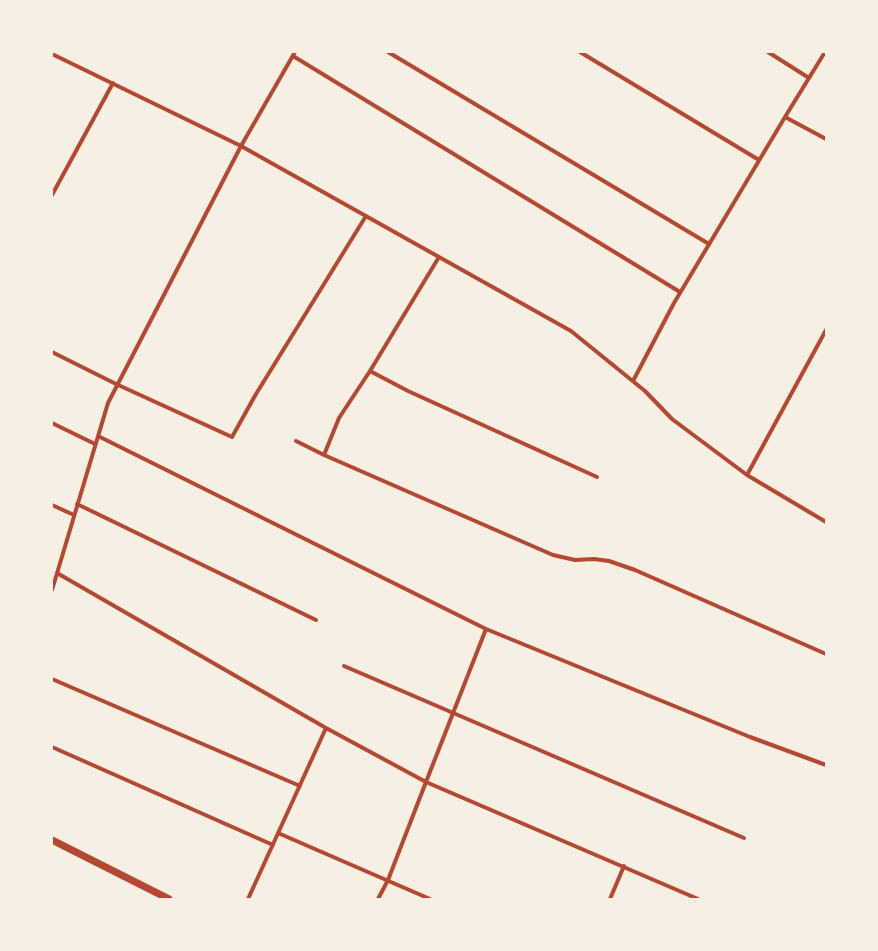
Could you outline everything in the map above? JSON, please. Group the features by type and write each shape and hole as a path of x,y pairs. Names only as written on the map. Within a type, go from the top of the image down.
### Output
{"street":[{"path":"388,52 709,244"},
{"path":"580,52 759,160"},
{"path":"768,52 809,78"},
{"path":"633,381 680,292 825,52"},
{"path":"52,54 242,146 571,331 645,391 672,419 747,475 826,522"},
{"path":"52,590 53,581 57,573 95,444 108,403 116,384 242,146 294,54 680,292"},
{"path":"52,195 113,83"},
{"path":"785,117 826,139"},
{"path":"52,352 116,384 232,437 256,394 366,216"},
{"path":"324,455 339,418 370,371 439,257"},
{"path":"747,475 826,330"},
{"path":"370,371 408,391 597,477"},
{"path":"52,423 95,444"},
{"path":"98,436 486,629 735,731 826,765"},
{"path":"296,441 324,455 554,555 575,560 594,559 609,561 634,570 826,654"},
{"path":"77,504 316,620"},
{"path":"52,505 74,515"},
{"path":"57,573 326,728 426,782 698,899"},
{"path":"378,899 388,880 486,629"},
{"path":"344,666 744,838"},
{"path":"52,679 300,786"},
{"path":"248,899 326,728"},
{"path":"52,747 273,845"},
{"path":"278,833 430,899"},
{"path":"52,840 169,899"},
{"path":"610,899 624,866"}]}
